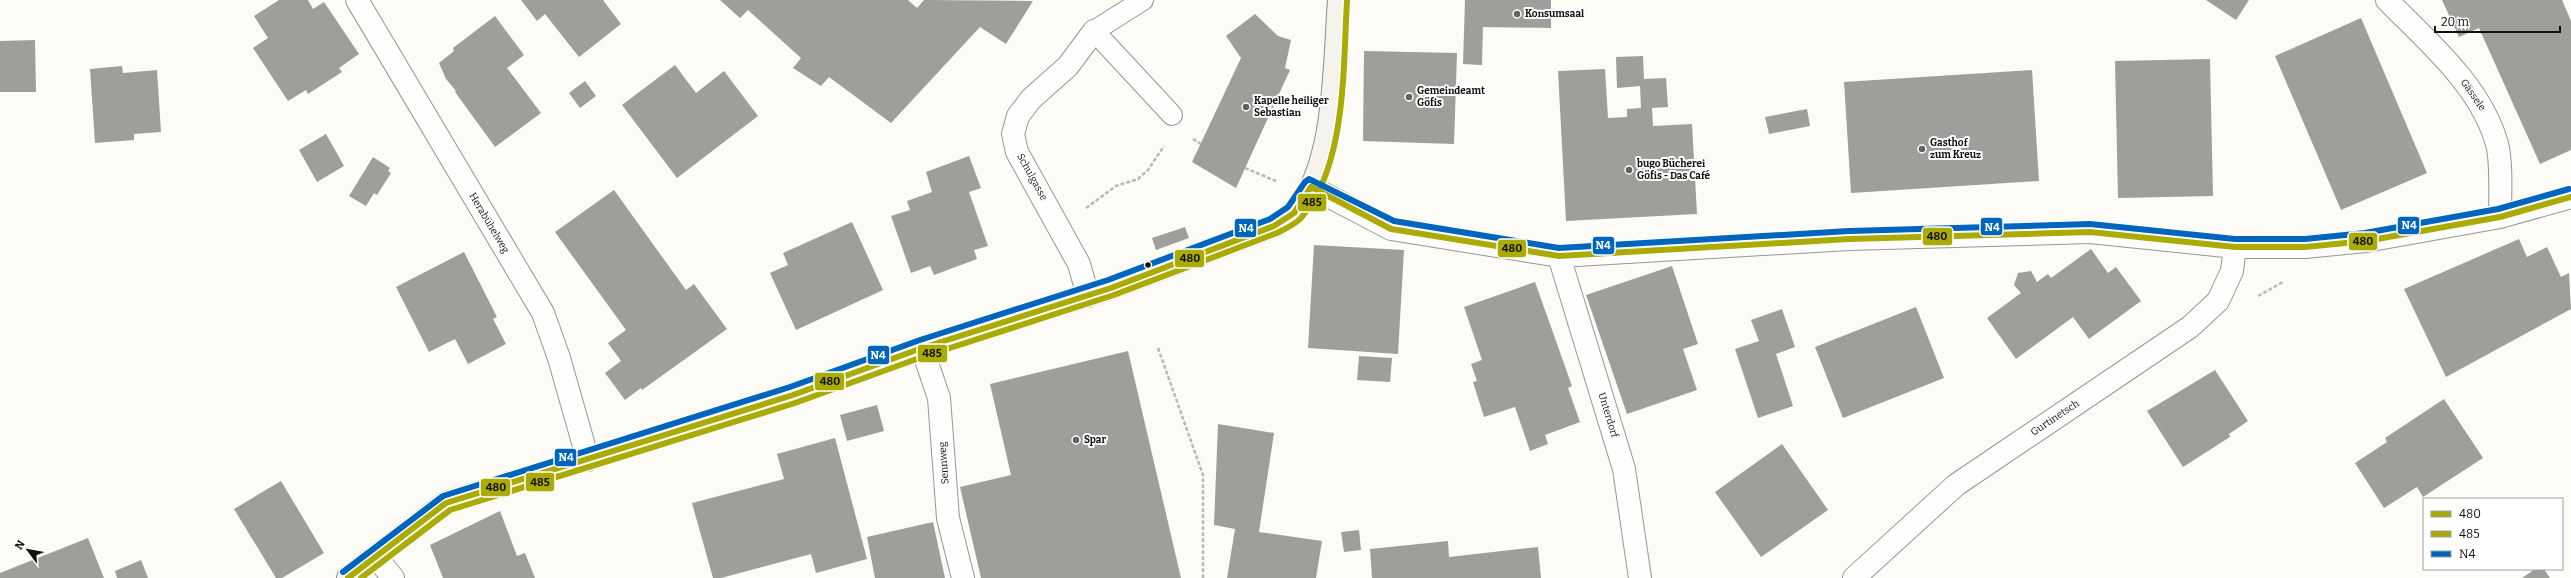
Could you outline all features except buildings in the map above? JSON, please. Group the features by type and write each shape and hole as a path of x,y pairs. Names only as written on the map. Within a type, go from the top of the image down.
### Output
{"main road":[{"path":"348,578 446,503 793,395 922,348 1088,296 1274,226 1294,213 1312,187 1324,154 1339,0"}],"street":[{"name":"Herabühelweg","path":"357,0 543,313 560,358 588,460"},
{"name":"Gässele","path":"2387,0 2454,70 2484,109 2498,145 2500,217"},
{"name":"Schulgasse","path":"1088,296 1079,264 1017,152 1013,134 1018,116 1031,99 1068,66 1094,31"},
{"path":"1312,187 1391,229 1559,256 1849,239 2090,232 2235,248 2305,248 2366,241 2500,217 2571,197"},
{"name":"Gurtinetsch","path":"1854,578 1956,485 2190,327 2218,301 2232,271 2235,248"},
{"name":"Unterdorf","path":"1559,256 1624,469 1640,578"},
{"name":"Sennweg","path":"922,348 939,398 948,518 963,578"},
{"path":"376,557 393,578"}],"lane":[{"path":"1143,0 1094,31 1172,115"}],"path":[{"path":"1059,226 1116,186 1138,179 1148,170 1165,142"},
{"path":"1245,168 1268,178"},
{"path":"2218,301 2258,296 2297,273 2305,248"},
{"path":"1158,348 1203,475 1203,578"}],"transit line":[{"name":"485","path":"361,578 450,510 795,403 925,356 1114,295 1277,233 1289,227 1300,219 1315,198 1327,172 1340,115 1345,55 1347,1"},
{"name":"N4","path":"343,572 443,496 790,387 920,340 1108,280 1270,219 1288,207 1305,182 1309,179 1394,221 1559,248 1849,231 2090,224 2235,239 2305,239 2365,233 2498,209 2569,189"},
{"name":"480","path":"1311,187 1391,229 1559,256 1849,239 2090,232 2235,247 2305,247 2366,241 2500,217 2571,197"},
{"name":"480","path":"348,578 446,503 793,395 922,348 1111,288 1274,226 1294,213 1311,187"}],"place":[{"name":"Konsumsaal","path":"1517,14"},
{"name":"Gemeindeamt Göfis","path":"1409,97"},
{"name":"Kapelle heiliger Sebastian","path":"1246,107"},
{"name":"Gasthof zum Kreuz","path":"1922,149"},
{"name":"bugo Bücherei Göfis - Das Café","path":"1629,170"},
{"name":"Spar","path":"1076,440"}]}
